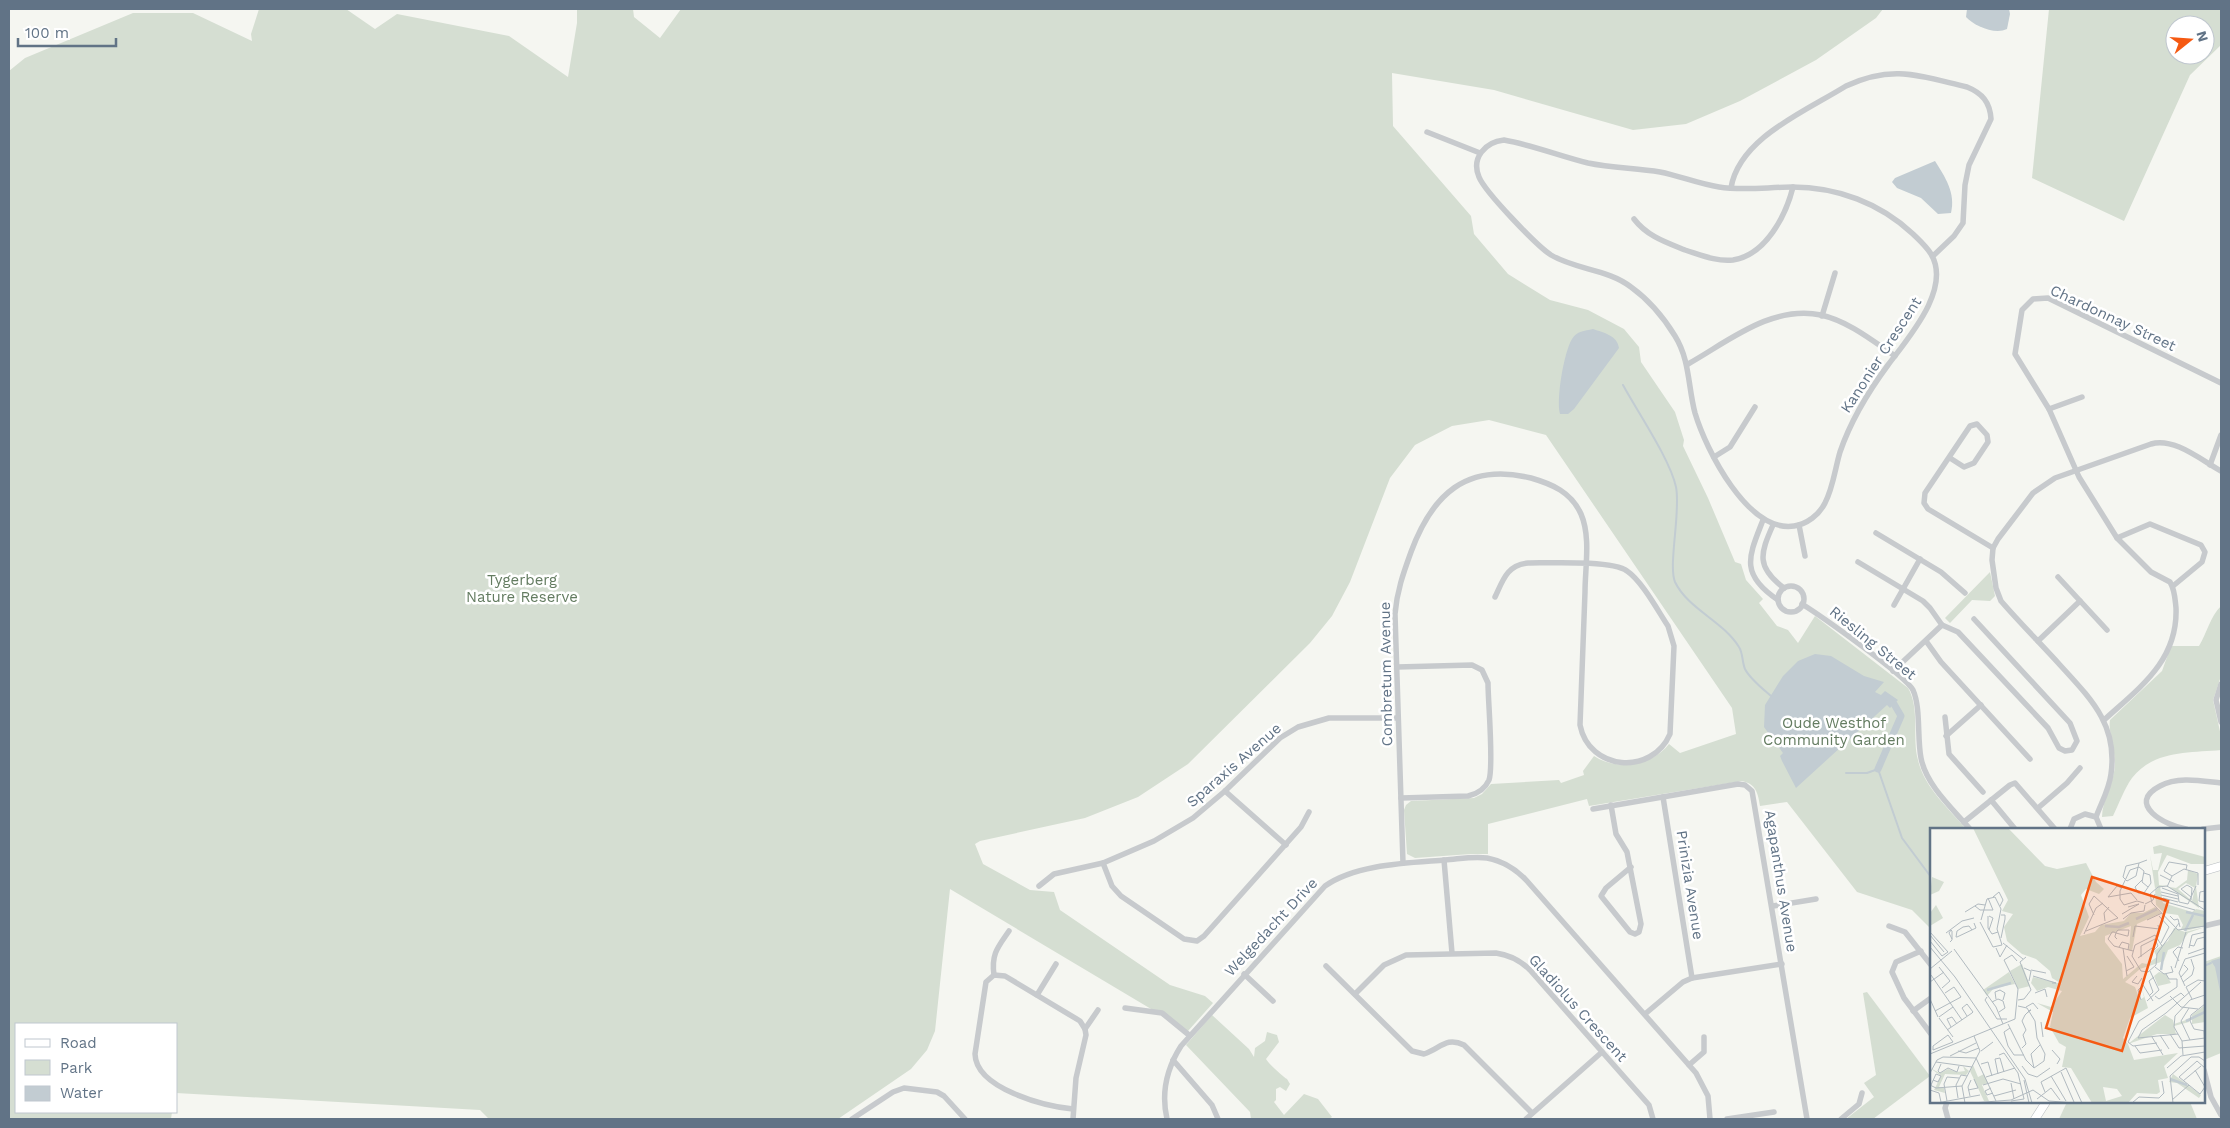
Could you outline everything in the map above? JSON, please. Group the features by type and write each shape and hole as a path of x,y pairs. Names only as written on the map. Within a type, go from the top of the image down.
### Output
{"street":[{"path":"1731,188 1738,166 1745,154 1760,140 1846,86 1862,79 1897,73 1967,87 1977,91 1984,97 1991,111 1991,119 1969,165 1965,185 1963,223 1954,236 1933,256 1912,233 1880,209 1856,198 1836,192 1816,188 1793,187 1731,188 1650,170 1587,163 1504,140 1488,145 1480,153 1477,170 1482,184 1535,243 1559,260 1612,276 1632,288 1652,306 1665,322 1677,338 1688,364 1691,394 1696,416 1714,458 1738,494 1763,520 1784,526 1799,525 1805,556"},
{"path":"1427,132 1480,153"},
{"path":"1634,219 1642,229 1667,243 1712,259 1733,260 1753,252 1768,237 1784,211 1793,187"},
{"name":"Kanonier Crescent","path":"1799,525 1812,518 1826,502 1841,451 1851,426 1869,391 1924,313 1935,292 1936,270 1933,256"},
{"path":"1822,316 1834,274"},
{"name":"Chardonnay Street","path":"2173,586 2167,580 2151,572 2117,538 2076,471 2049,409 2017,360 2014,351 2022,310 2030,301 2037,298 2052,300 2221,383"},
{"path":"1688,364 1759,322 1799,313 1822,316 1859,333 1895,356"},
{"path":"2049,409 2082,397"},
{"path":"1714,458 1730,447 1755,407"},
{"path":"1950,458 1964,467 1974,463 1988,442 1982,427 1978,424 1970,426 1925,493 1924,503 1928,509 1993,548"},
{"path":"2210,464 2221,435"},
{"path":"2096,817 2109,784 2112,768 2111,743 2104,720 2090,698 1999,597 1992,560 1993,548 2037,490 2050,480 2159,442 2172,444 2221,471"},
{"name":"Combretum Avenue","path":"1403,863 1395,614 1397,591 1418,532 1427,515 1445,495 1460,484 1488,475 1507,474 1546,482 1558,488 1573,501 1583,520 1586,534 1582,731 1590,748 1605,759 1625,762 1646,758 1662,747 1671,729 1674,646 1672,636 1668,626 1629,572 1615,565 1586,564"},
{"path":"1763,520 1753,546 1750,563 1753,575 1778,600 1781,608 1788,612 1797,611 1802,604 1803,598 1799,589 1790,586 1784,588 1779,593 1778,600"},
{"path":"1773,524 1762,551 1762,562 1769,576 1784,588"},
{"path":"2104,720 2148,680 2163,661 2175,623 2173,586 2202,562 2205,552 2201,545 2150,524 2117,538"},
{"path":"1876,533 1941,572 1965,592"},
{"path":"1894,605 1920,559"},
{"path":"1858,562 1926,604 1942,625 1958,632 1966,639 2048,728 2059,748 2068,751 2074,748 2077,738 2070,723 1974,619"},
{"path":"1495,597 1505,574 1520,564 1586,564"},
{"path":"2058,577 2107,630"},
{"path":"2038,641 2080,601"},
{"name":"Riesling Street","path":"1802,604 1908,683 1915,695 1920,752 1924,769 1932,783 1969,828"},
{"path":"1893,671 1942,625"},
{"path":"1926,642 1941,662 2030,758"},
{"path":"1397,666 1476,666 1486,676 1488,693 1490,772 1484,788 1468,796 1401,798"},
{"path":"2221,684 2216,700 2221,722"},
{"path":"1946,736 1981,705"},
{"path":"1945,717 1950,756 1983,792"},
{"name":"Sparaxis Avenue","path":"1039,886 1054,874 1103,863 1154,841 1193,818 1226,791 1280,738 1304,724 1329,718 1398,718"},
{"path":"2038,808 2067,783 2080,768"},
{"path":"2184,828 2152,814 2146,804 2148,796 2161,785 2168,783 2192,780 2221,783"},
{"name":"Agapanthus Avenue","path":"1592,808 1738,784 1750,788 1755,796 1808,1119"},
{"path":"1964,822 2010,785 2016,784 2054,828"},
{"path":"1226,791 1286,846"},
{"name":"Prinizia Avenue","path":"1663,797 1692,978"},
{"path":"1991,800 2014,828"},
{"path":"1611,806 1616,834 1627,852 1631,867 1641,924 1639,932 1635,934 1630,932 1601,896 1606,888 1631,867"},
{"path":"1103,863 1112,886 1122,896 1184,939 1194,941 1204,936 1286,846 1302,827 1309,812"},
{"path":"2070,828 2077,816 2088,814 2096,817 2101,828"},
{"path":"2205,829 2221,826"},
{"name":"Welgedacht Drive","path":"1167,1119 1166,1087 1173,1060 1189,1035 1316,895 1330,883 1354,872 1403,863 1474,857 1487,858 1517,871 1689,1065 1706,1090 1710,1119"},
{"path":"1444,860 1452,953"},
{"path":"2205,870 2221,866"},
{"path":"1773,906 1816,900"},
{"path":"2205,926 2221,922"},
{"path":"1889,926 1905,932 1930,964"},
{"path":"994,975 992,962 996,949 1009,931"},
{"path":"1921,951 1899,961 1892,969 1893,976 1904,998 1930,1033"},
{"name":"Gladiolus Crescent","path":"1355,994 1384,965 1394,959 1412,954 1500,954 1520,962 1649,1105 1653,1119"},
{"path":"1037,995 1056,964"},
{"path":"1645,1014 1683,982 1692,978 1782,964"},
{"path":"1326,966 1414,1052 1428,1053 1447,1042 1456,1042 1464,1045 1532,1113"},
{"path":"1244,974 1273,1001"},
{"path":"1072,1109 1006,1091 978,1066 975,1054 986,982 994,975 1005,976 1080,1021 1085,1029"},
{"path":"1913,1011 1930,999"},
{"path":"1125,1008 1162,1012 1189,1035"},
{"path":"1073,1119 1072,1109 1076,1078 1084,1044 1085,1029 1098,1010"},
{"path":"1689,1065 1704,1052 1704,1037"},
{"path":"1526,1119 1602,1052"},
{"path":"1173,1060 1212,1104 1218,1119"},
{"path":"2205,1074 2211,1098 2221,1115"},
{"path":"852,1119 893,1092 904,1088 937,1092 944,1096 965,1119"},
{"path":"1841,1119 1860,1104 1862,1093"},
{"path":"2035,1119 2045,1103"},
{"path":"1946,1105 1948,1119"},
{"path":"1727,1119 1774,1112"}],"green space":[{"name":"Tygerberg Nature Reserve","path":"259,9 346,9 375,29 397,14 509,36 568,77 577,23 577,9 633,9 634,17 660,38 681,9 1883,9 1876,18 1816,60 1740,101 1686,124 1633,130 1494,90 1392,73 1393,126 1471,216 1474,234 1508,274 1550,300 1588,310 1624,329 1639,347 1641,362 1675,412 1684,440 1683,446 1708,498 1735,562 1741,564 1746,580 1763,599 1759,603 1777,626 1788,630 1798,643 1815,616 1908,688 1914,705 1916,751 1921,770 1931,788 1965,828 1930,828 1930,928 1912,910 1857,892 1787,802 1760,806 1756,790 1747,782 1742,781 1589,806 1587,799 1488,824 1488,854 1415,858 1407,854 1404,810 1411,801 1474,798 1482,794 1491,784 1559,780 1561,783 1584,775 1583,771 1594,756 1613,764 1634,764 1653,757 1669,744 1680,753 1736,734 1732,708 1546,435 1489,420 1452,426 1415,445 1390,478 1350,582 1332,616 1310,643 1188,764 1138,797 1085,818 980,841 975,844 983,864 1030,890 1054,892 1060,910 1170,985 1205,996 1213,1003 1188,1031 950,889 935,1031 927,1050 911,1069 838,1119 489,1119 480,1110 178,1093 178,1023 15,1023 15,1113 172,1113 171,1119 9,1119 9,71 25,58 133,13 193,13 252,41 251,34"},
{"path":"2049,9 2221,9 2221,45 2215,51 2215,15 2165,15 2165,65 2200,65 2190,75 2124,221 2032,178"},
{"path":"1990,572 1995,596 1990,601 1972,600 1950,623 1945,618"},
{"path":"2221,606 2221,676 2213,700 2221,736 2221,750 2173,755 2151,762 2132,778 2113,816 2102,817 2115,763 2110,720 2162,671 2171,646 2199,646 2214,615"},
{"path":"2221,956 2221,1053 2205,1060 2205,962"},
{"path":"1867,992 1930,1076 1873,1119 1846,1119 1874,1097 1864,1083 1876,1075 1863,993"},
{"path":"1212,1015 1249,1049 1254,1057 1255,1048 1265,1041 1267,1032 1277,1035 1279,1042 1266,1059 1290,1084 1286,1091 1280,1087 1276,1089 1276,1100 1274,1102 1284,1115 1304,1094 1318,1099 1332,1117 1329,1119 1251,1119 1250,1112 1186,1045"},
{"path":"2067,1103 2190,1103 2197,1119 2059,1119"}],"water":[{"path":"1967,9 2009,9 2007,29 1997,31 1979,26 1966,17"},
{"path":"1935,161 1946,179 1951,192 1951,213 1938,214 1921,198 1897,188 1892,182 1895,178"},
{"path":"1593,329 1613,337 1619,348 1574,409 1568,414 1560,414 1560,387 1569,345 1576,334"},
{"path":"1815,654 1831,656 1864,676 1884,682 1875,692 1881,695 1885,691 1898,700 1890,708 1887,705 1796,788 1780,756 1783,753 1764,727 1765,705 1783,676 1798,661"},
{"path":"2221,958 2221,996 2215,967 2211,961"}],"waterway":[{"path":"1623,385 1660,449 1673,476 1676,487 1677,510 1673,563 1675,582 1688,600 1732,638 1740,649 1747,673 1771,696"},
{"path":"1878,769 1901,716 1894,704"},
{"path":"1846,773 1867,773 1878,769 1902,838 1930,876"},
{"path":"2205,966 2211,963"}],"park label":[{"name":"Oude Westhof Community Garden","path":"1834,732"}]}
